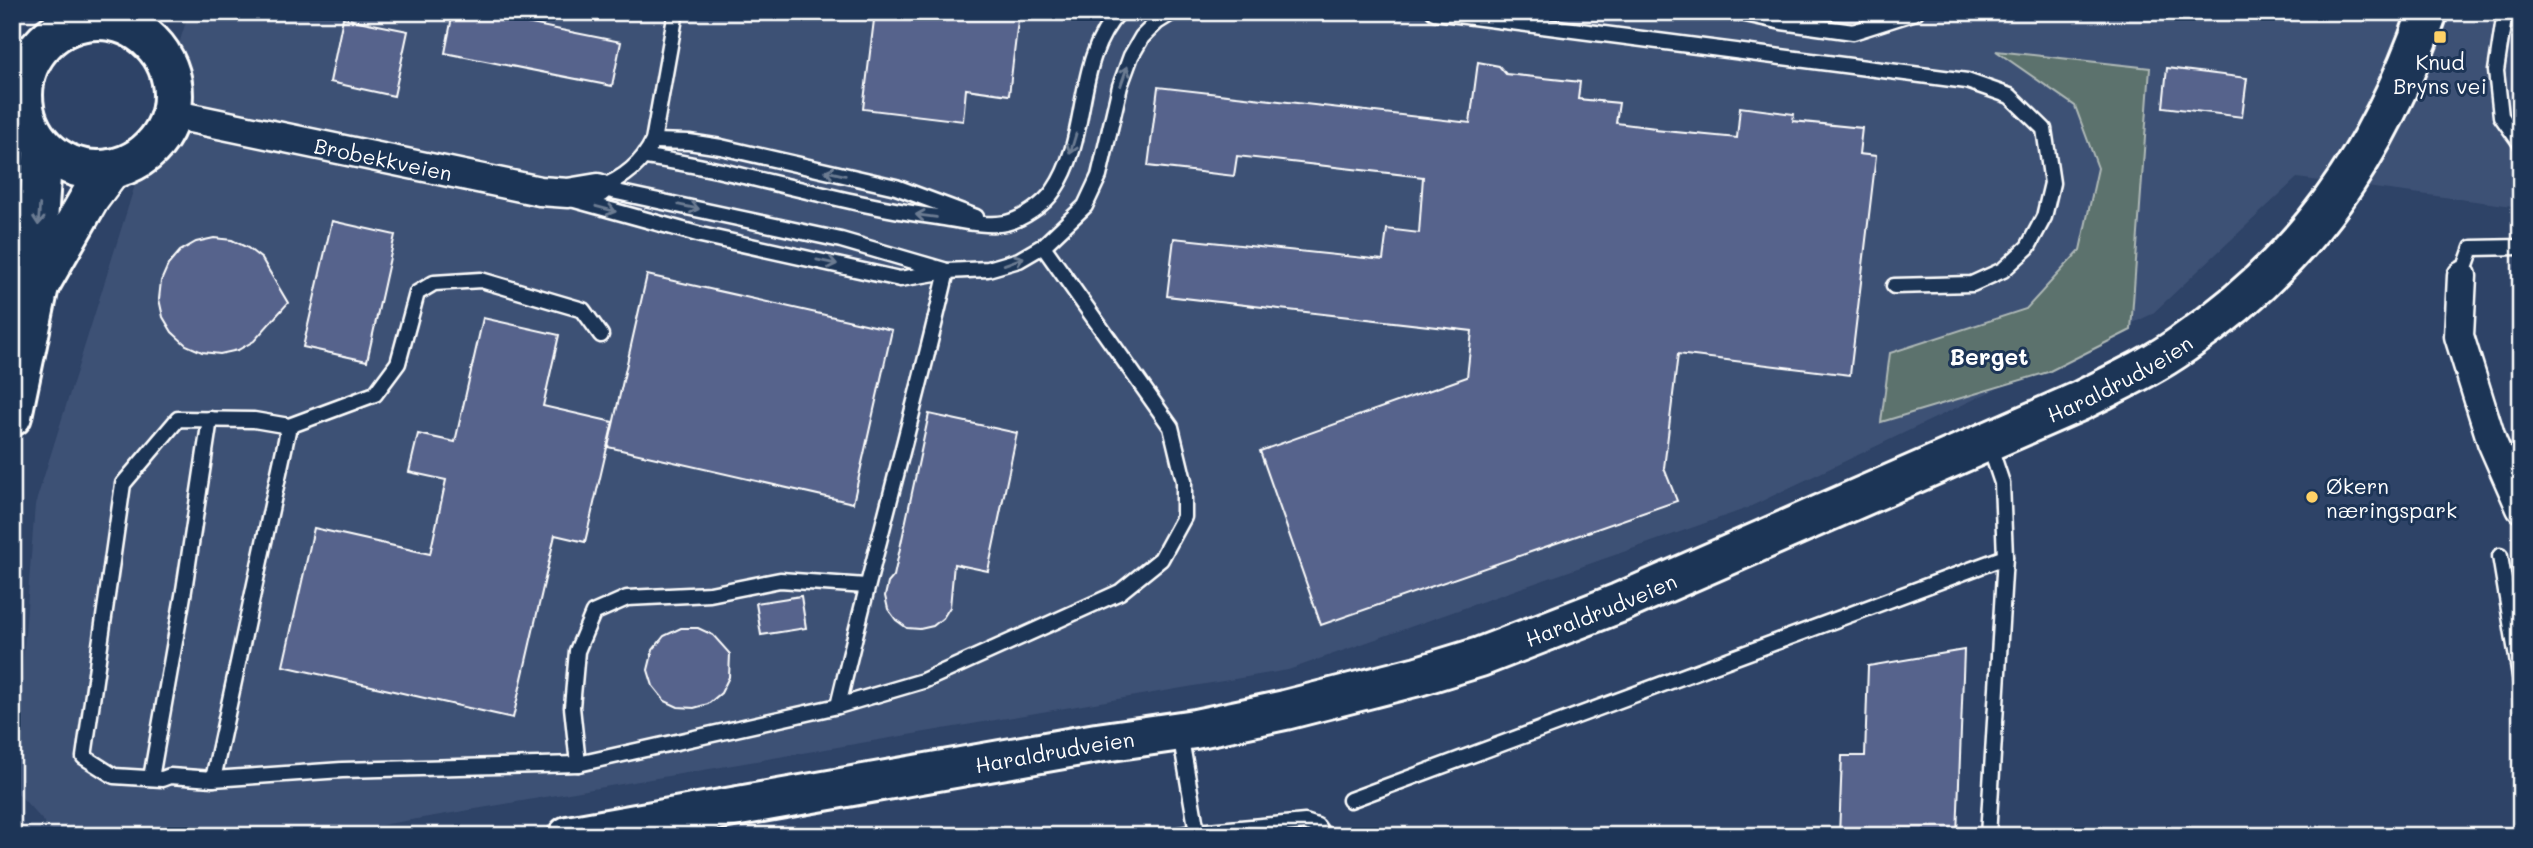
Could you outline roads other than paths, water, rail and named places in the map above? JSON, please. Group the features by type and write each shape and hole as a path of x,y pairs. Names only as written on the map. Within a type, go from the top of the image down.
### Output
{"street":[{"name":"Haraldrudveien","path":"568,836 1097,743 1180,731 1354,694 1480,657 1619,603 2080,401 2133,374 2191,339 2266,279 2308,234 2337,197 2372,142 2414,52 2428,12"},
{"path":"82,17 158,31 174,91 171,114 163,134 149,151 131,163 111,169 92,170 57,159 33,134 18,101 25,74 26,45 57,32 82,17"},
{"name":"Brobekkveien","path":"171,114 540,191 568,193 598,188"},
{"path":"12,416 39,286 36,252 43,146"},
{"path":"39,286 90,197 111,169"},
{"path":"2462,276 2459,336 2492,442 2521,508"}],"lane":[{"path":"598,188 615,182 646,157 653,141 676,12"},
{"path":"646,157 700,165 892,211 1008,223 1041,204 1054,190 1075,141 1094,53 1108,24 1119,12"},
{"path":"540,191 701,235 900,279 947,271 988,269 1019,260 1044,246 1085,206 1100,176 1120,86 1130,55 1142,37 1172,12"},
{"path":"1434,12 1967,82 2010,96 2044,129 2052,183 2044,217 2028,247 2003,271 1972,284 1894,286"},
{"path":"1736,12 1756,13 1782,22 1853,32 1916,12"},
{"path":"2505,12 2496,71 2501,116 2521,144"},
{"path":"653,141 689,142 721,147 896,187 994,223"},
{"path":"598,188 841,240 947,271"},
{"path":"601,335 583,310 481,279 434,283 417,293 398,363 375,394 289,426 254,420 178,419 123,484 84,757 114,776 162,779 170,776 213,779 342,770 578,764 838,706 923,681 1120,592 1161,559 1184,517 1184,481 1171,426 1044,246"},
{"path":"2462,276 2472,248 2521,247"},
{"path":"838,706 866,586 924,372 947,271"},
{"path":"150,778 184,590 210,419"},
{"path":"213,779 289,426"},
{"path":"1987,441 2002,483 2005,557 1988,836"},
{"path":"2500,556 2521,682"},
{"path":"1350,800 2005,557"},
{"path":"578,764 572,707 577,651 593,613 627,598 710,594 779,580 866,586"},
{"path":"1180,731 1197,832"},
{"path":"1173,836 1305,822 1317,826 1324,836"}],"place":[{"name":"Knud Bryns vei","path":"2440,37"},
{"name":"Økern næringspark","path":"2312,497"}],"district":[{"name":"Berget","path":"1989,356"}]}
